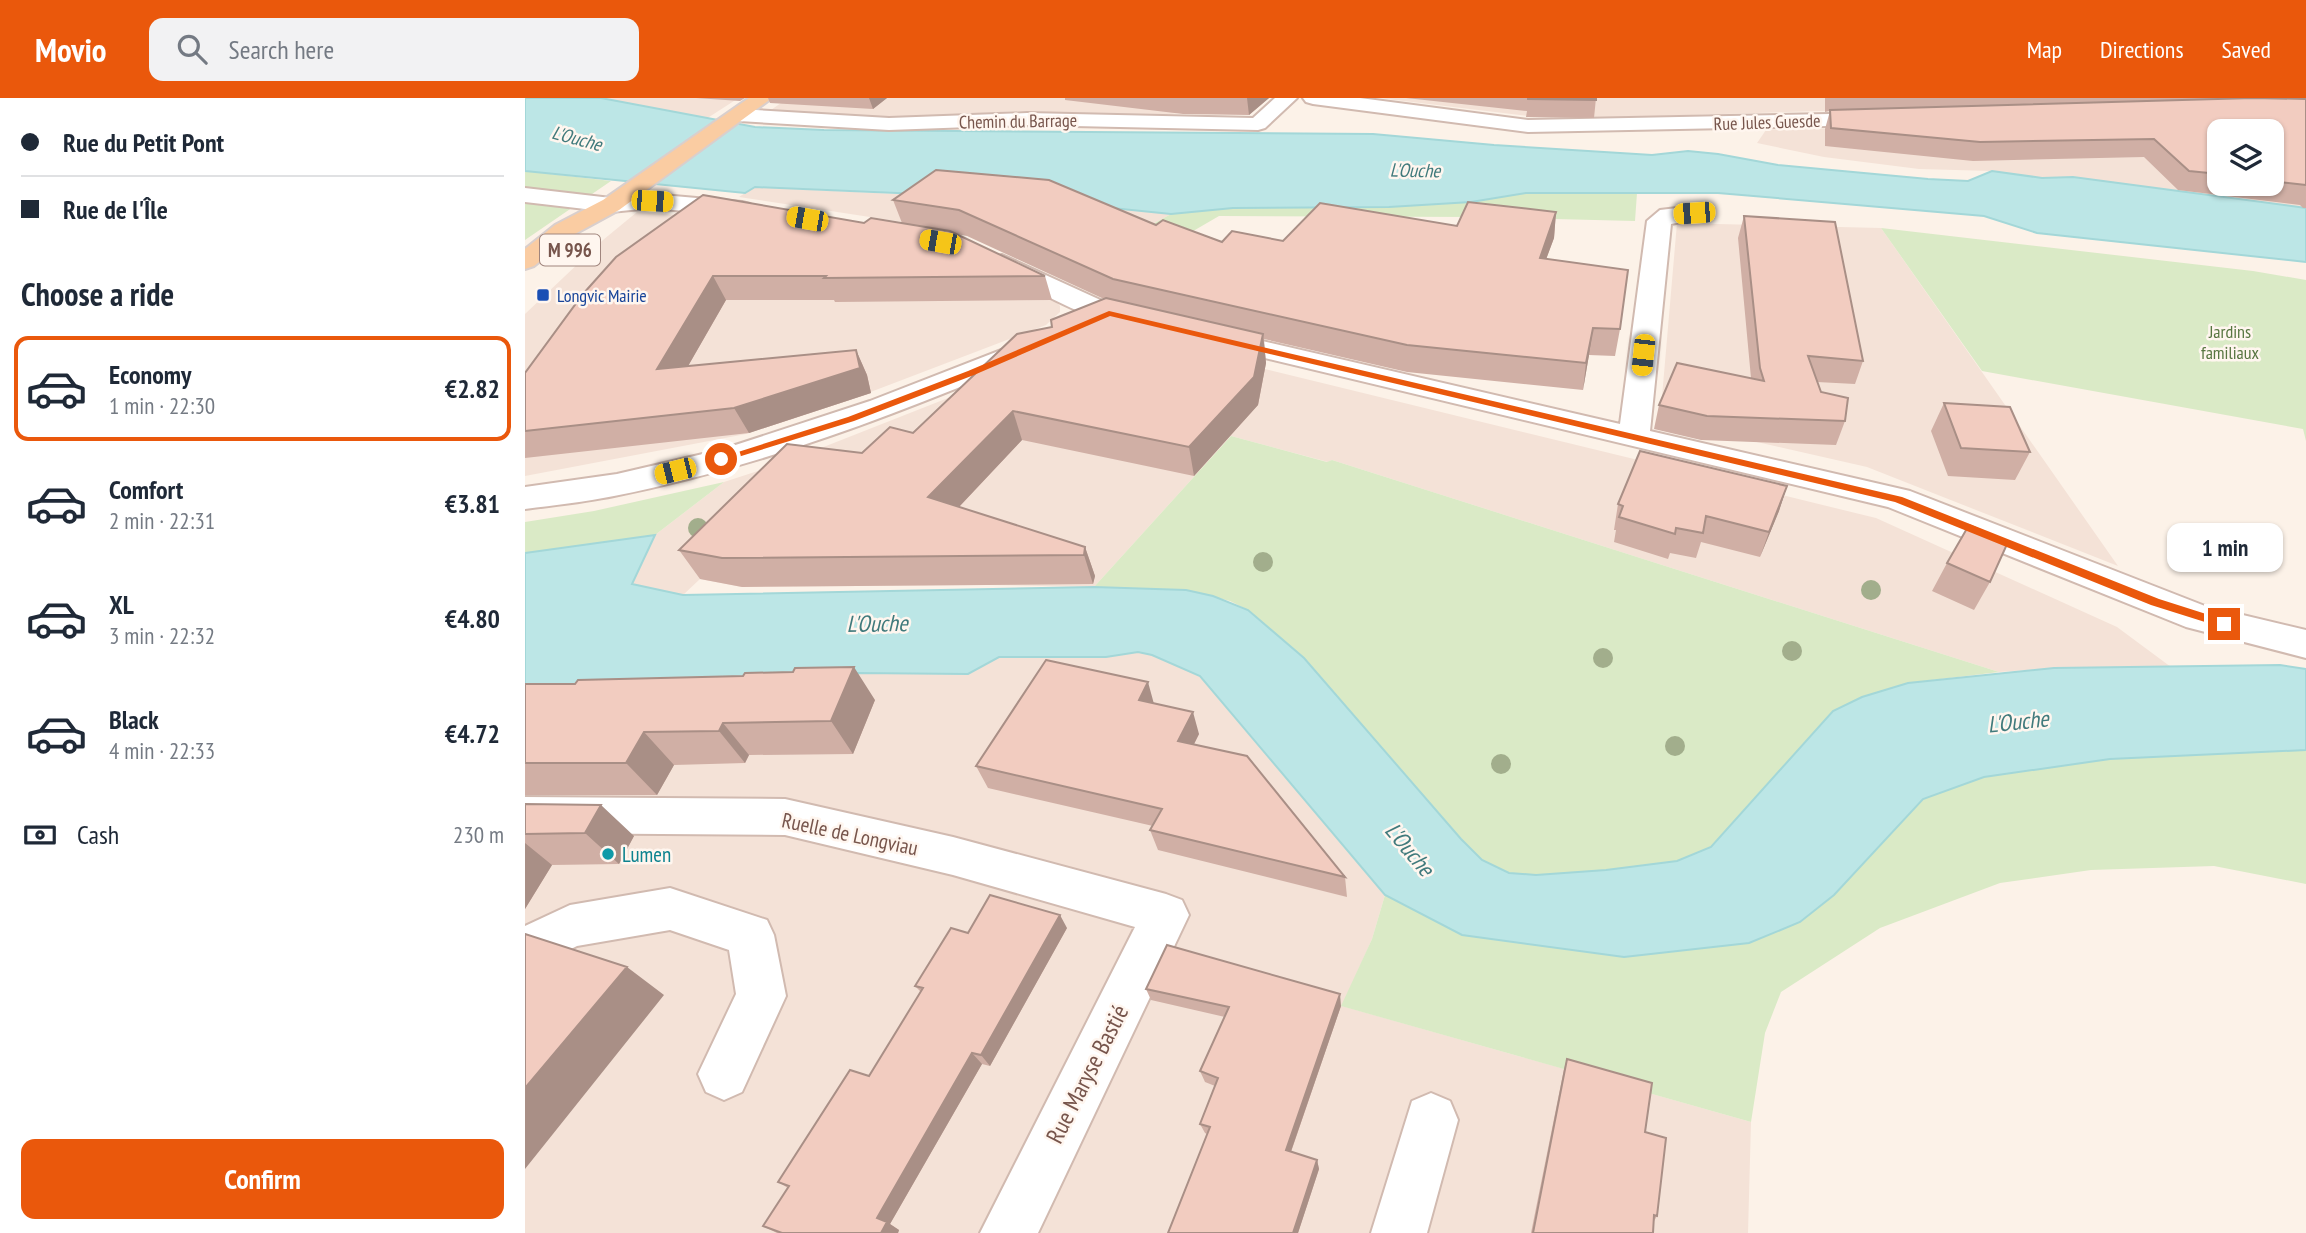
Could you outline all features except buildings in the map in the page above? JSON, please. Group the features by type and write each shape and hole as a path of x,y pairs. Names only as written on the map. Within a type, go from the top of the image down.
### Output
{"main road":[{"name":"M 996","path":"530,272 592,230 611,205 762,98"}],"street":[{"name":"Chemin du Barrage","path":"739,115 889,124 1027,119 1258,124 1287,98"},
{"name":"Rue Jules Guesde","path":"1313,98 1528,126 1905,118"},
{"path":"525,195 611,205 652,201 718,205 768,213"},
{"path":"1634,435 1659,221 1669,215 1694,213"},
{"path":"978,252 1109,314 1898,499 2199,618 2306,643"},
{"path":"525,498 629,483 744,453 851,419 971,373 1109,314"},
{"name":"Ruelle de Longviau","path":"525,815 785,817 953,856 1166,915"},
{"path":"525,950 570,926 670,909 750,935 761,996 724,1074"},
{"name":"Rue Maryse Bastié","path":"1008,1233 1166,915"},
{"path":"1399,1233 1431,1120"}],"shaded area":[{"path":"601,98 733,98 737,99 706,119"},
{"path":"788,98 1201,98 1180,113 1155,116 1020,111 895,118 771,110"},
{"path":"1379,98 1951,98 1951,107 1594,118 1536,117"},
{"path":"2306,118 2306,208 2216,196 2284,196 2284,119 2261,119"},
{"path":"2207,120 2207,195 2073,177 2042,178 1992,171 1919,169 1824,157 1757,143 1766,130"},
{"path":"754,187 1057,202 1171,214 1072,269 981,234 739,197"},
{"path":"637,212 715,218 1054,299 1060,306 1060,312 1046,325 847,401 746,434 525,476 525,314 603,240"},
{"path":"1677,223 1881,228 2118,566 1867,467 1660,420"},
{"path":"1125,335 1876,518 2117,627 2171,667 2054,668 1999,672 1332,460 1328,462 1231,436 1094,587 742,587 700,579 683,595 632,584 655,535 724,482 788,461 1014,372"},
{"path":"1138,652 1152,655 1200,676 1385,895 1372,939 1342,1006 1751,1122 1748,1233 525,1233 525,684 574,686 858,673 968,674 999,657 1106,657"}],"green space":[{"path":"525,171 611,181 525,240"},
{"path":"1526,193 1637,193 1635,221 1477,217 1219,216 1104,283 1072,269 1171,214 1233,208 1389,207 1471,202"},
{"name":"Jardins familiaux","path":"1881,228 2253,271 2306,280 2306,441 2303,429 1982,371"},
{"path":"1231,436 1327,462 1332,460 1999,672 1908,683 1833,711 1711,847 1677,861 1536,875 1509,873 1482,860 1461,839 1304,658 1248,610 1230,601 1186,590 1094,587"},
{"path":"724,482 655,535 525,553 525,522 594,511"},
{"path":"2306,750 2306,884 2214,866 2091,870 2000,883 1880,928 1781,992 1765,1033 1751,1122 1341,1006 1372,939 1385,895 1462,935 1800,922 1834,895 1923,799 1984,777 2110,759"}],"water":[{"name":"L'Ouche","path":"525,98 601,98 755,127 824,130 1373,134 1652,155 1688,151 1778,165 1928,179 1968,181 1992,171 2042,178 2073,177 2306,208 2306,262 2037,233 1984,216 1718,193 1526,193 1471,202 1389,207 1233,208 1171,214 1014,198 755,187 745,193 525,171"},
{"name":"L'Ouche","path":"655,535 632,584 683,595 1094,587 1186,590 1213,596 1248,610 1304,658 1461,839 1482,860 1509,873 1536,875 1606,870 1677,861 1711,847 1833,711 1862,697 1908,683 2054,668 2280,665 2306,669 2306,750 2110,759 1984,777 1923,799 1834,895 1800,922 1749,943 1624,957 1462,935 1385,895 1200,676 1152,655 1138,652 1106,657 999,657 968,674 858,673 574,686 525,684 525,553"}],"place":[{"name":"Longvic Mairie","path":"543,295"},
{"name":"Lumen","path":"608,854"}],"route":[{"path":"721,459 851,419 971,373 1109,314 1898,499 2155,602 2224,624"}]}
